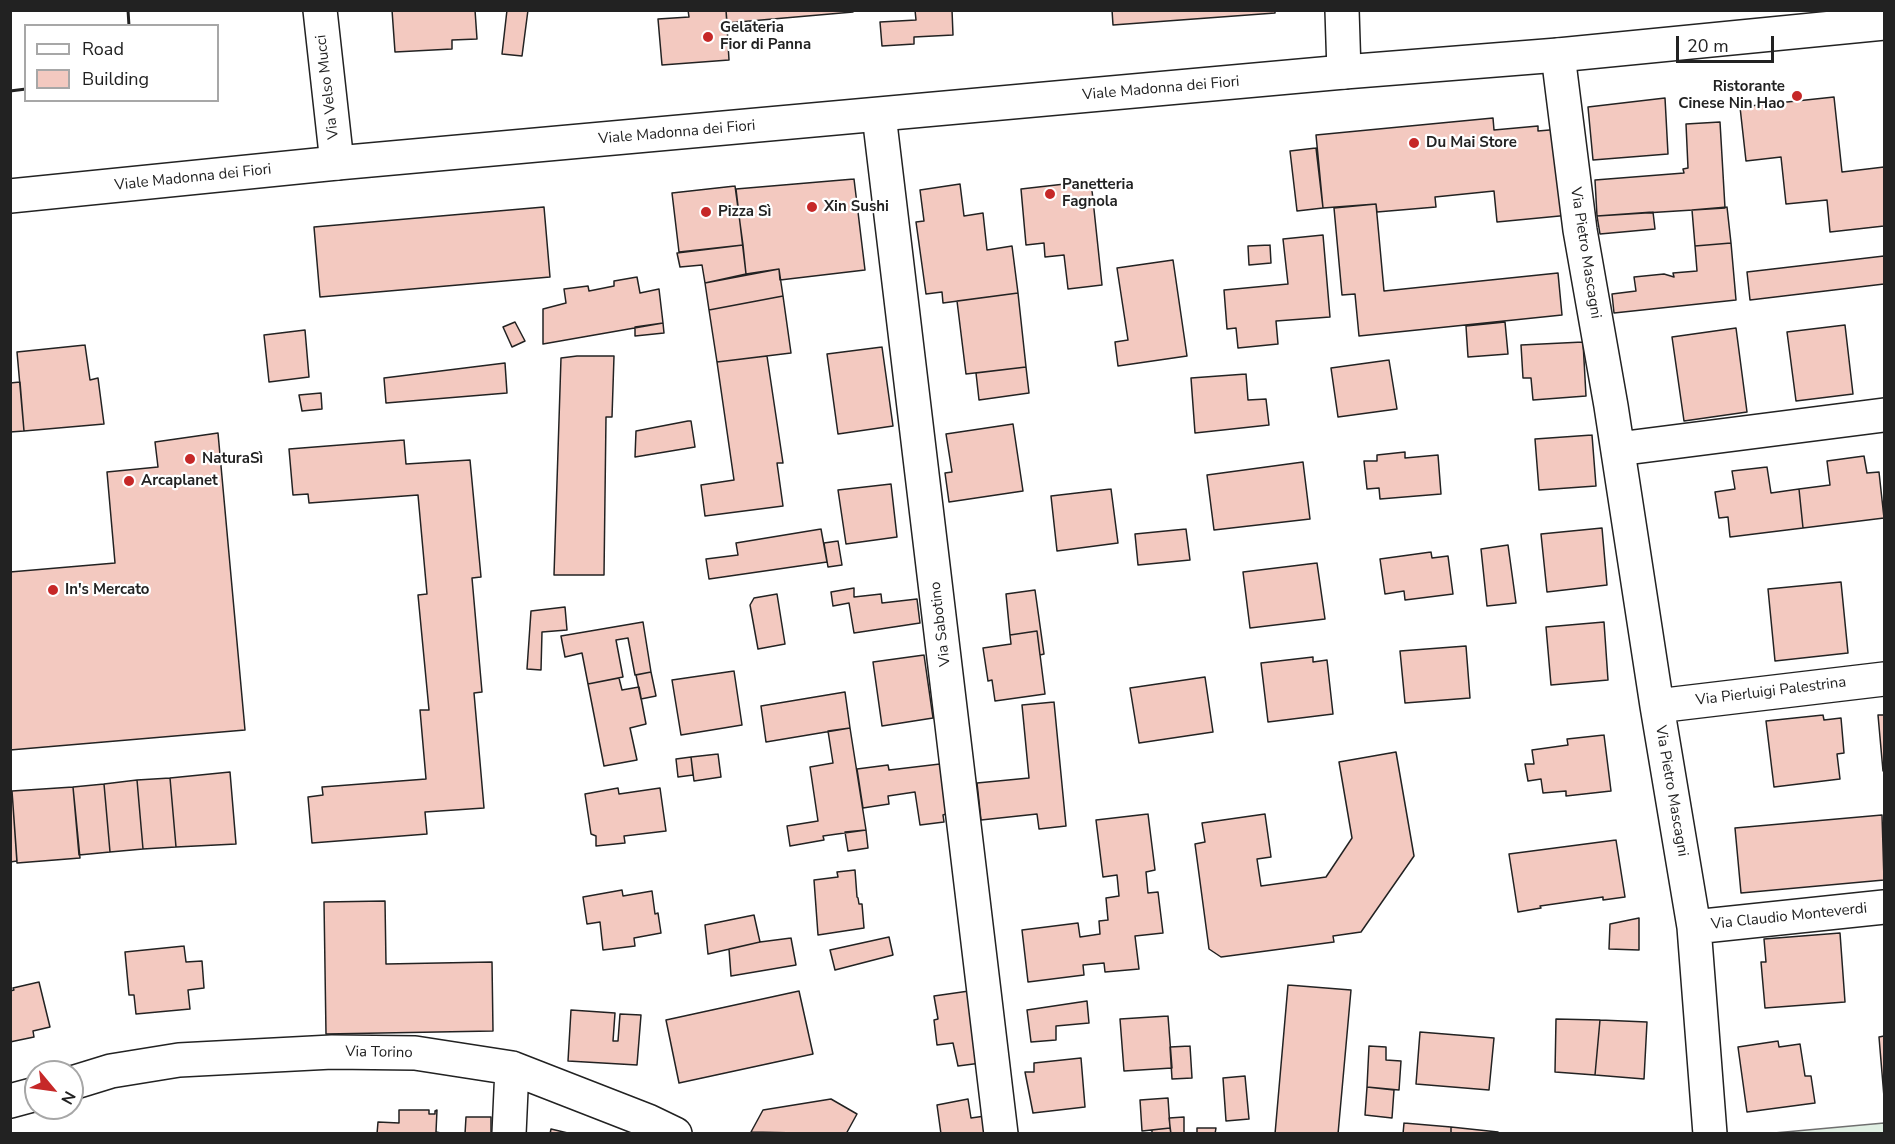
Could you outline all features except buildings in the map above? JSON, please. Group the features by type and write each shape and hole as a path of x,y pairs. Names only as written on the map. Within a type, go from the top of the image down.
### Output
{"street":[{"name":"Via Velso Mucci","path":"320,10 337,163"},
{"path":"1342,10 1344,72"},
{"name":"Viale Madonna dei Fiori","path":"10,196 337,163 1344,72 1558,56 1884,23"},
{"name":"Via Pietro Mascagni","path":"1558,56 1580,230 1618,449 1657,706 1694,927 1710,1134"},
{"name":"Via Sabotino","path":"879,115 1001,1134"},
{"path":"1618,449 1884,415"},
{"name":"Via Pierluigi Palestrina","path":"1657,706 1884,679"},
{"name":"Via Claudio Monteverdi","path":"1694,927 1884,907"},
{"name":"Via Torino","path":"84,1079 111,1071 179,1060 332,1052 415,1053 513,1068 648,1121 675,1134"},
{"path":"508,1134 513,1068"}],"green space":[{"path":"1884,1123 1884,1133 1774,1133"}],"wall":[{"path":"128,10 129,24"},
{"path":"10,91 24,89"}],"place":[{"name":"Gelateria Fior di Panna","path":"708,37"},
{"name":"Ristorante Cinese Nin Hao","path":"1797,96"},
{"name":"Du Mai Store","path":"1414,143"},
{"name":"Panetteria Fagnola","path":"1050,194"},
{"name":"Xin Sushi","path":"812,207"},
{"name":"Pizza Sì","path":"706,212"},
{"name":"NaturaSì","path":"190,459"},
{"name":"Arcaplanet","path":"129,481"},
{"name":"In's Mercato","path":"53,590"}]}
